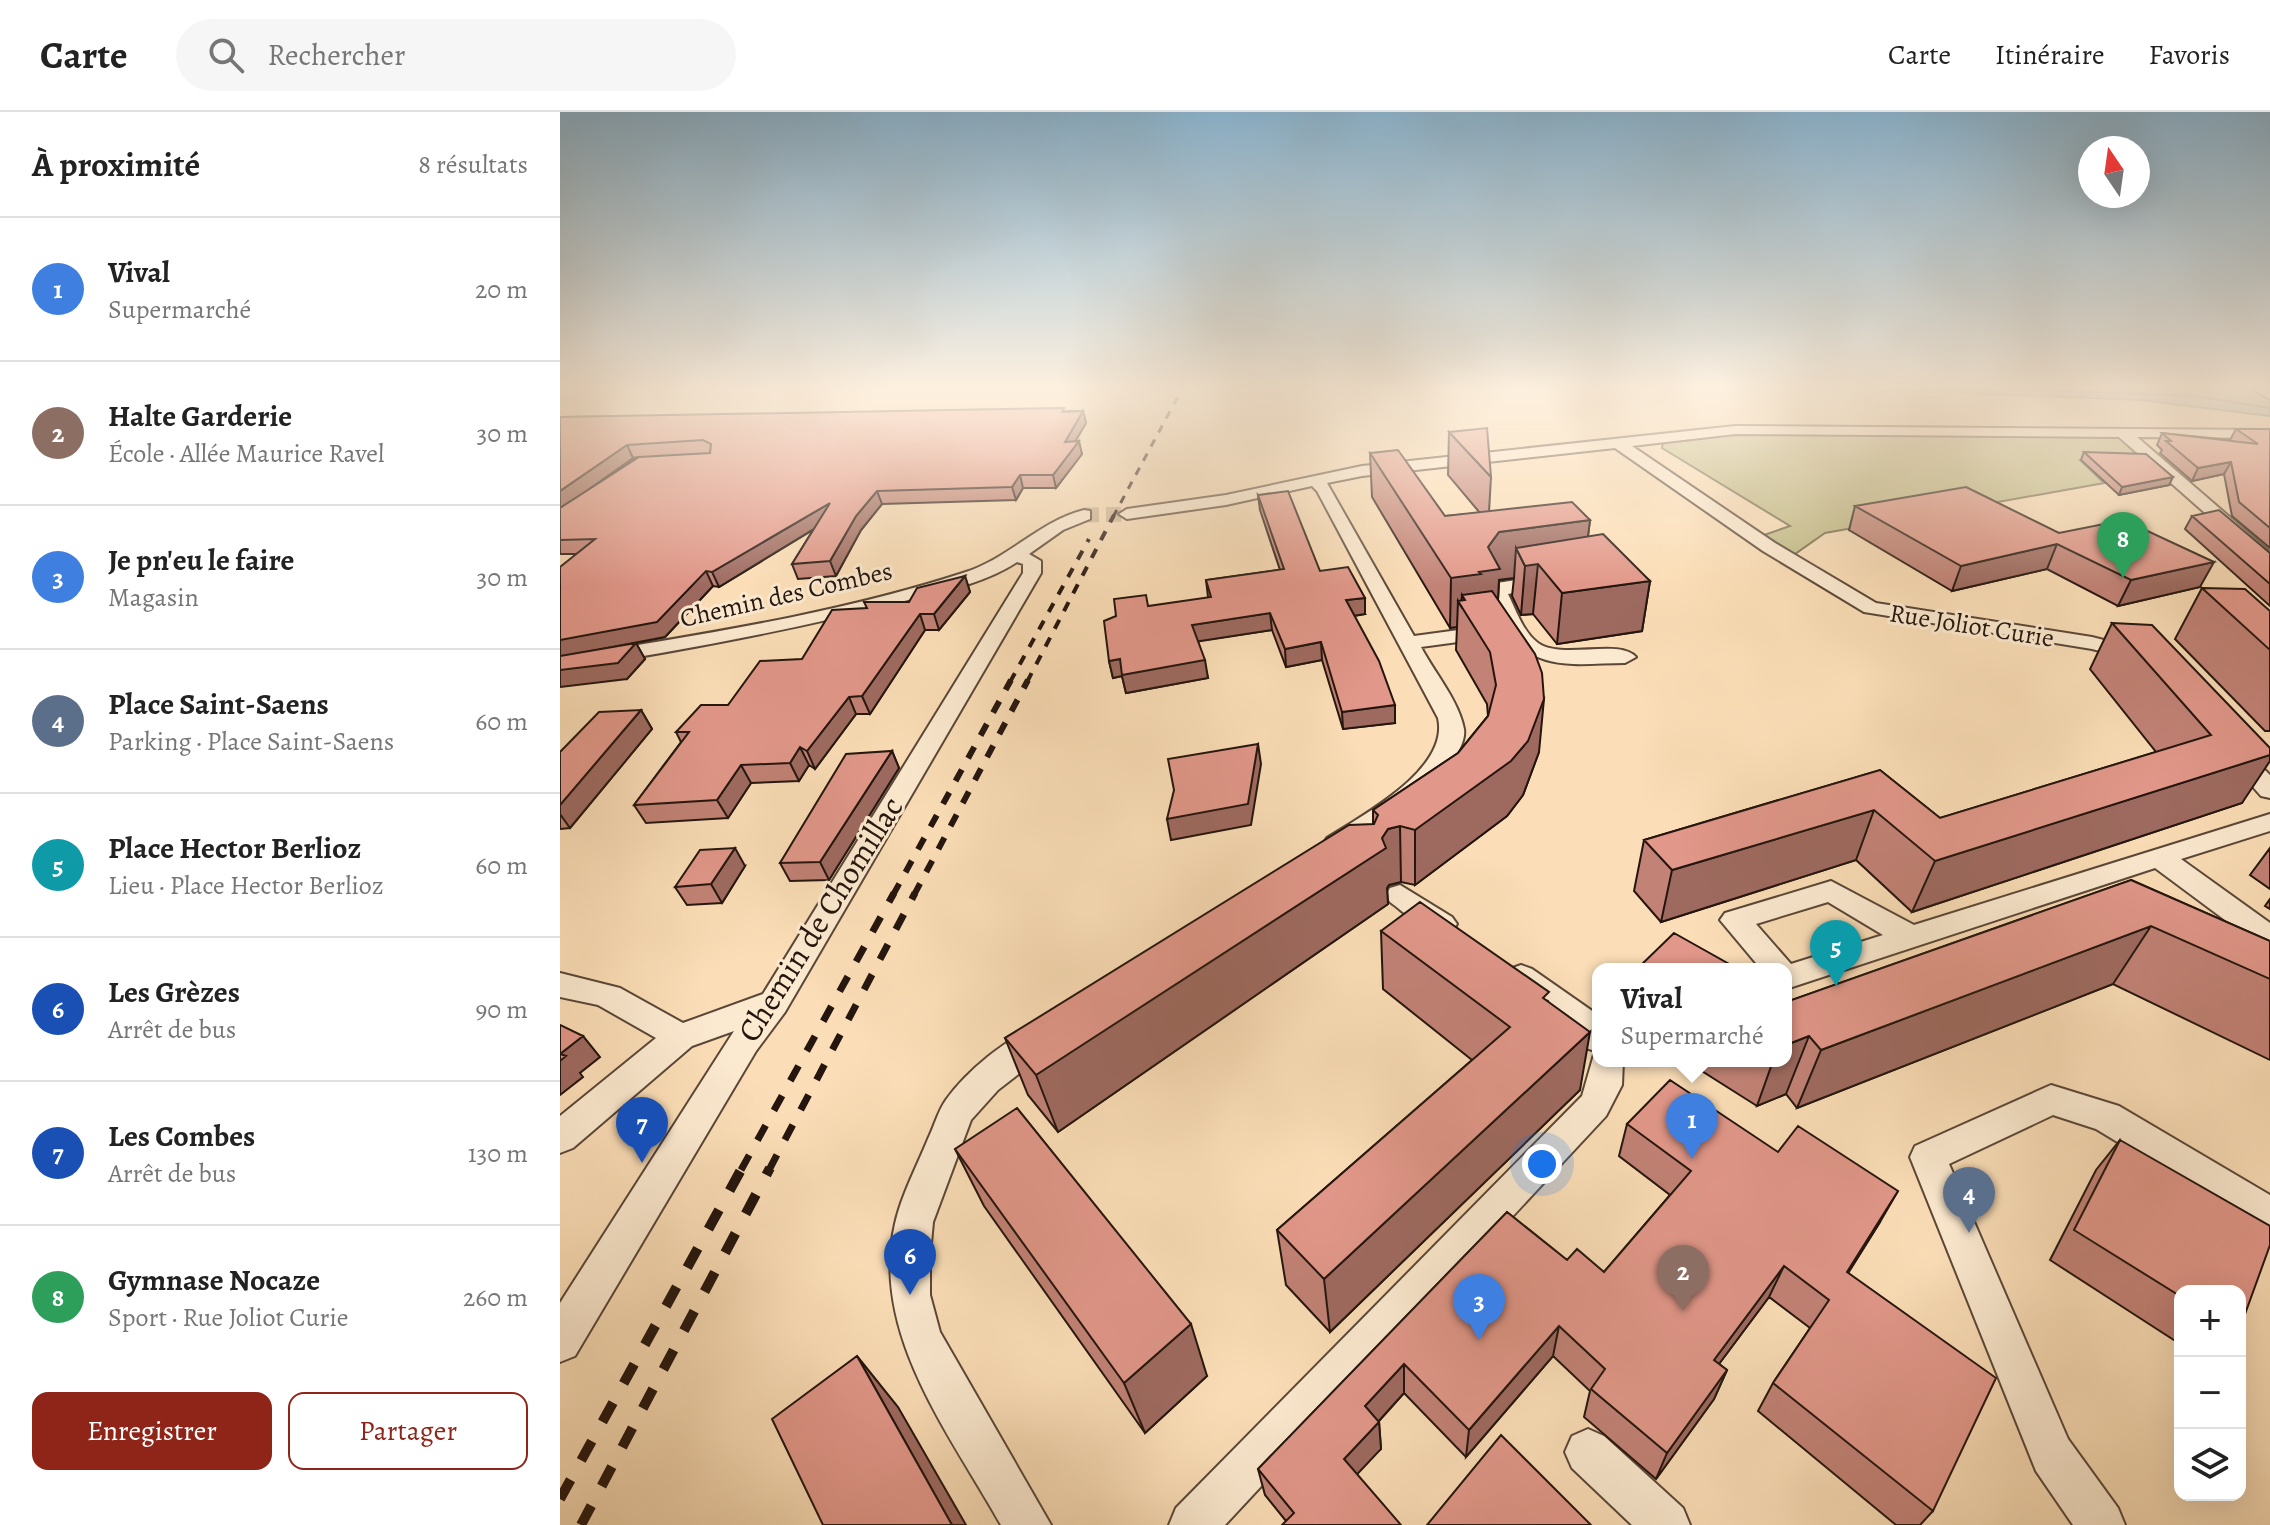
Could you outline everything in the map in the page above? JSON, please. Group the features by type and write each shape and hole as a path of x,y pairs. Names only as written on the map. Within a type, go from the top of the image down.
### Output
{"street":[{"path":"1127,514 1226,500 1314,479 1511,455"},
{"name":"Rue Joliot Curie","path":"1636,455 1769,547 1871,608 2092,643 2136,654 2157,671"},
{"path":"2148,455 2270,561"},
{"path":"1314,479 1324,489 1449,718 1453,733 1437,767 1413,794 1333,857"},
{"path":"1018,556 1077,517"},
{"name":"Chemin des Combes","path":"560,664 744,634 831,614 976,575 1018,556"},
{"name":"Chemin de Chomillac","path":"560,1341 744,1042 774,1003 1032,573 1032,561 1018,556"},
{"path":"1574,578 1504,587 1498,594 1515,628 1530,647 1550,656 1625,657"},
{"path":"1408,643 1515,628"},
{"path":"2222,740 2270,790"},
{"path":"1792,975 2270,822"},
{"path":"2159,857 2270,938"},
{"path":"1774,963 1735,920 1831,891 1909,936"},
{"path":"1400,895 1471,943"},
{"path":"1497,960 1592,1028"},
{"path":"560,985 581,986 618,999 680,1037"},
{"path":"560,1137 680,1037 774,1003"},
{"path":"1027,1525 921,1340 910,1295 910,1254 914,1222 957,1112 986,1080 1070,1018"},
{"path":"1193,1525 1594,1106 1605,1085 1606,1067"},
{"path":"2101,1525 2052,1455 1928,1157 2051,1100 2107,1117 2270,1216"},
{"path":"1588,1452 1666,1525"}],"shaded area":[{"path":"1673,455 2138,455 2144,460 2080,460 2104,483 1825,533 1795,554 1764,535 1790,526"}],"building":[{"path":"560,455 613,455 560,491"},
{"path":"1068,455 1053,475 1020,475 1012,487 877,491 856,516 830,561 792,564 830,503 712,572 706,571 657,622 560,640 560,567 595,539 560,540 560,508 639,457"},
{"path":"1371,455 1402,455 1445,516 1572,502 1590,520 1499,532 1488,547 1500,569 1451,578"},
{"path":"1470,455 1489,455 1491,477"},
{"path":"2087,455 2147,455 2173,477 2122,487"},
{"path":"2183,455 2270,455 2270,528 2239,502 2231,462 2198,468"},
{"path":"1966,487 2059,533 2124,520 2214,562 2131,580 2057,544 1961,566 1855,506"},
{"path":"1288,491 1320,571 1348,567 1365,598 1346,600 1379,661 1395,705 1342,712 1321,642 1285,649 1270,613 1192,625 1205,660 1122,675 1120,659 1109,661 1104,621 1116,616 1114,599 1146,595 1148,606 1211,597 1206,580 1284,569 1258,495"},
{"path":"2219,510 2270,553 2270,584 2192,516"},
{"path":"1603,534 1650,581 1562,593 1538,564 1525,566 1516,548"},
{"path":"965,576 934,614 920,614 862,696 849,697 807,751 800,747 790,763 741,765 717,800 634,805 689,732 676,732 701,705 728,705 760,661 802,659 832,610 867,608 864,602 909,602 917,588"},
{"path":"2202,588 2245,589 2270,611 2270,650"},
{"path":"1492,591 1535,654 1542,673 1544,699 1528,741 1511,761 1415,830 1400,826 1388,829 1382,838 1386,848 1036,1075 1005,1038 1349,825 1374,824 1378,815 1373,810 1458,753 1488,716 1496,685 1490,652 1458,601 1465,600 1462,595"},
{"path":"2112,623 2152,625 2270,748 2270,755 1935,861 1874,810 1672,870 1644,840 1880,770 1940,818 2211,735"},
{"path":"636,643 618,663 560,670 560,656"},
{"path":"641,710 560,805 560,752 599,712"},
{"path":"1258,744 1248,804 1167,819 1174,790 1168,759"},
{"path":"892,751 820,862 780,863 846,754"},
{"path":"735,848 711,884 675,887 700,850"},
{"path":"2131,880 2270,941 2270,979 2151,926 1821,1050 1809,1036 1792,1043 1792,1000"},
{"path":"1420,902 1549,992 1543,998 1590,1032 1324,1279 1277,1230 1510,1027 1381,931"},
{"path":"1674,933 1727,963 1643,963"},
{"path":"560,1025 583,1036 560,1054"},
{"path":"1670,1080 1778,1152 1798,1126 1898,1191 1847,1272 1996,1378 1933,1511 1773,1383 1829,1300 1784,1266 1714,1360 1727,1370 1667,1453 1591,1389 1605,1369 1559,1326 1469,1430 1404,1364 1365,1406 1379,1422 1344,1459 1401,1525 1282,1525 1294,1513 1258,1469 1507,1212 1567,1260 1577,1249 1604,1272 1691,1171 1627,1124"},
{"path":"1017,1108 1191,1324 1124,1383 955,1149"},
{"path":"2120,1140 2270,1226 2270,1245 2246,1311 2246,1285 2174,1285 2174,1292 2074,1230"},
{"path":"857,1356 952,1525 823,1525 772,1419"},
{"path":"1501,1435 1591,1525 1427,1525"}],"tunnel":[{"path":"1084,515 1127,514"}],"railway":[{"path":"1113,517 1146,455"},
{"path":"1027,682 1114,515"},
{"path":"1010,682 1089,539"},
{"path":"893,895 1011,680"},
{"path":"914,895 1028,680"},
{"path":"741,1170 894,893"},
{"path":"769,1170 915,893"},
{"path":"560,1499 742,1168"},
{"path":"581,1525 770,1168"}],"place":[{"name":"Gymnase Nocaze","path":"2123,578"},
{"name":"Place Hector Berlioz","path":"1836,986"},
{"name":"Vival","path":"1692,1159"},
{"name":"Les Combes","path":"642,1163"},
{"name":"Place Saint-Saens","path":"1969,1233"},
{"name":"Les Grèzes","path":"910,1295"},
{"name":"Halte Garderie","path":"1683,1311"},
{"name":"Je pn'eu le faire","path":"1479,1340"}]}
